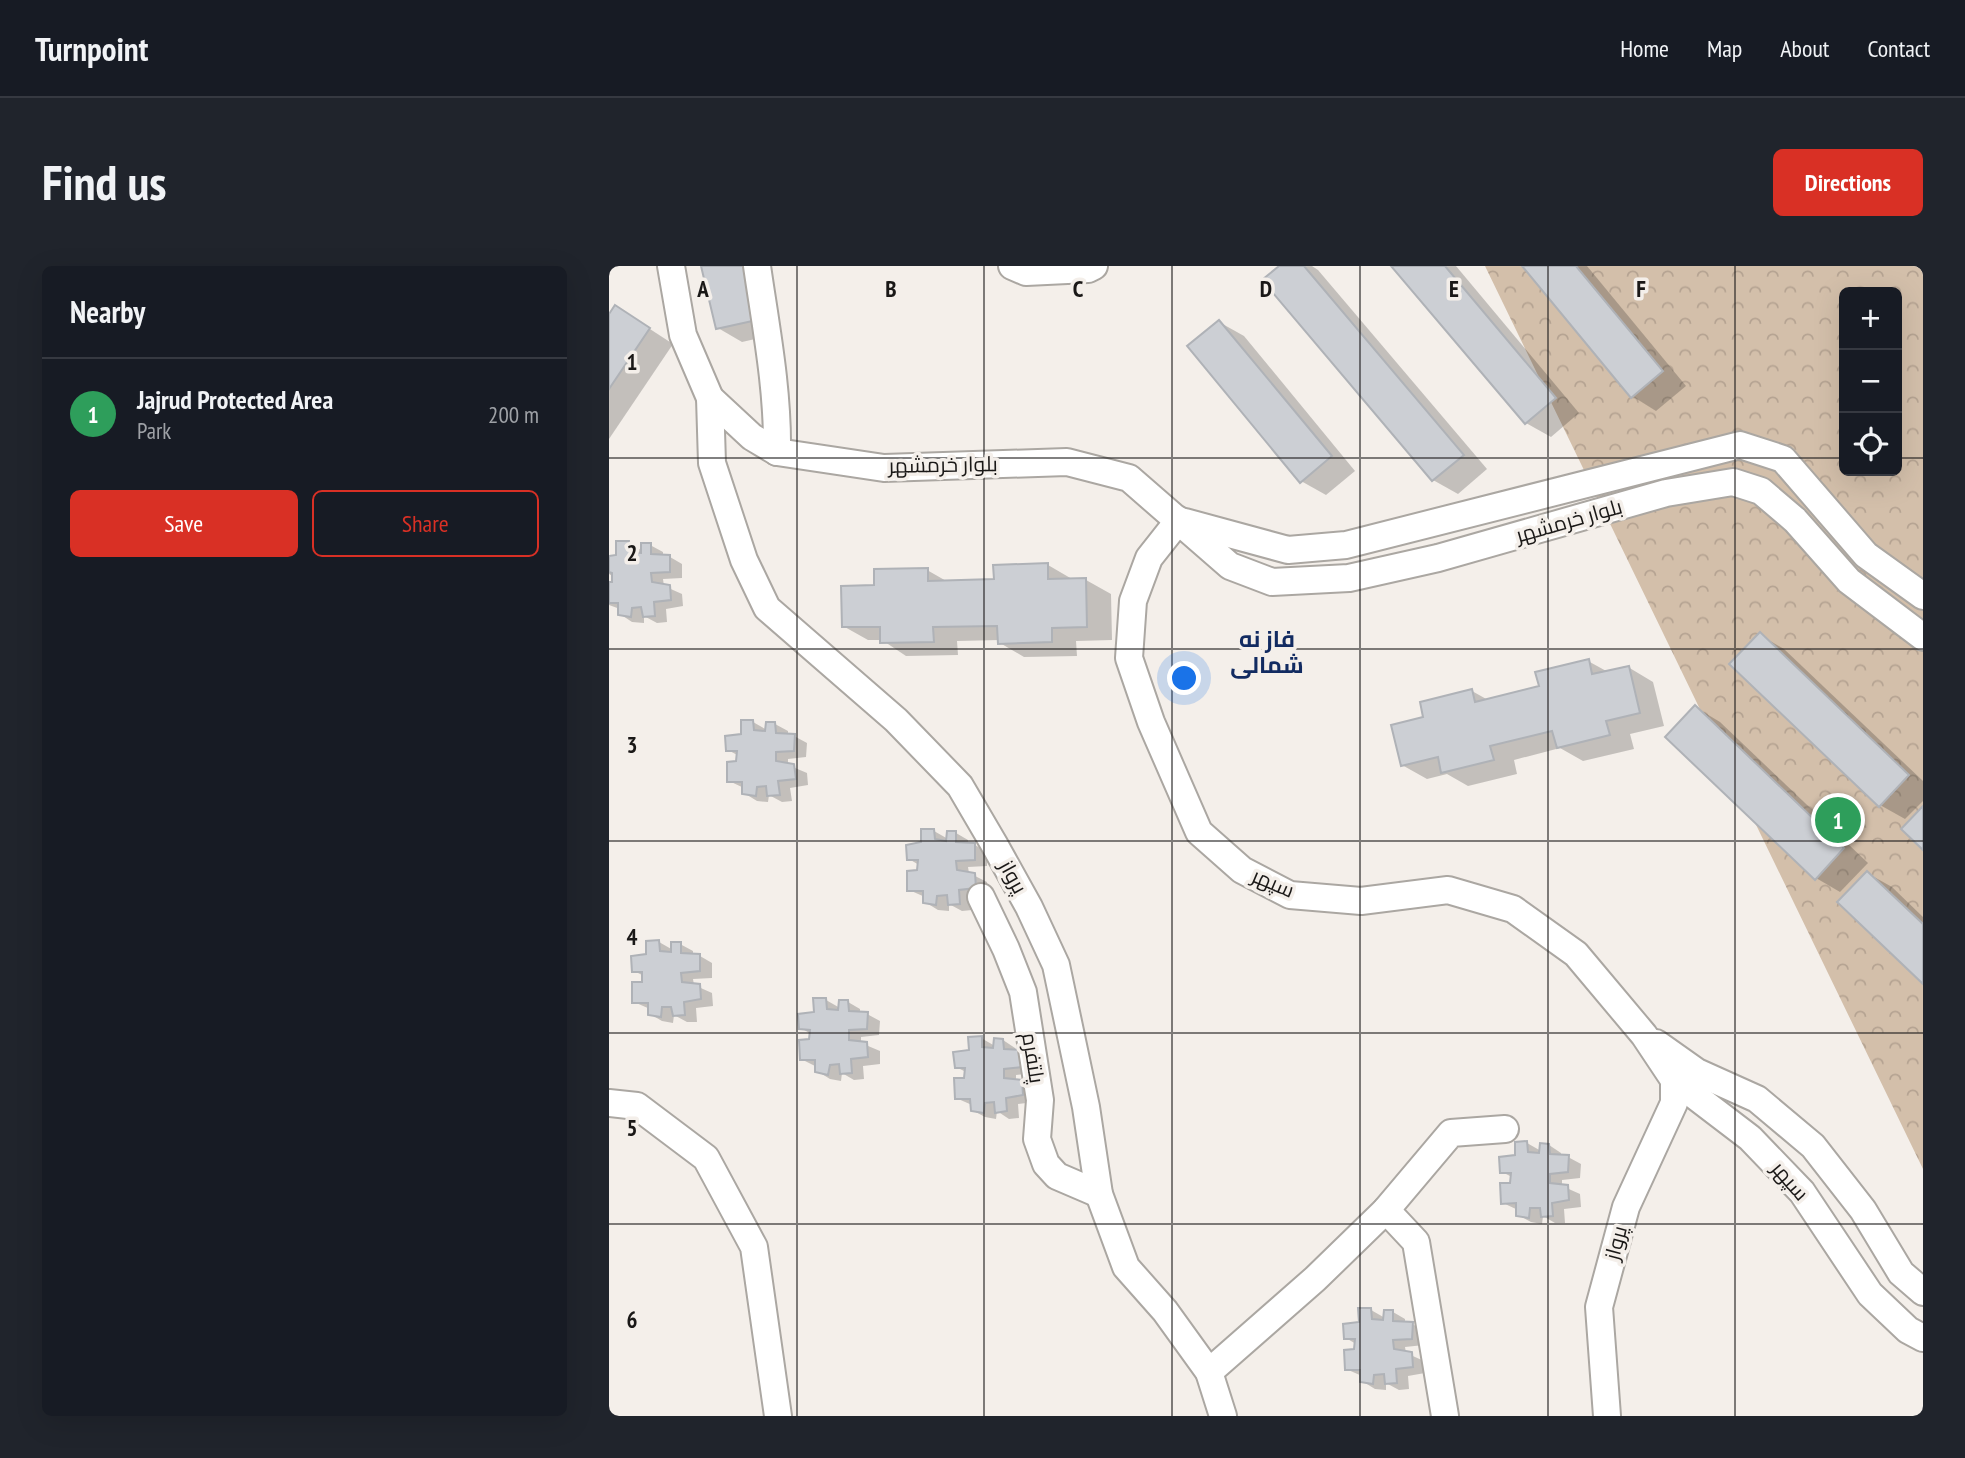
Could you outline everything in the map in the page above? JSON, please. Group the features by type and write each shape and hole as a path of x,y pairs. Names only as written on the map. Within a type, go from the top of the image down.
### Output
{"street":[{"path":"671,266 683,335 710,398"},
{"path":"757,266 778,415 777,452"},
{"path":"1012,266 1025,272 1088,270 1094,266"},
{"name":"بلوار خرمشهر","path":"710,398 752,437 777,452 884,468 1067,462 1129,478 1230,566 1272,582 1349,578 1450,554 1666,493 1733,482 1761,491 1795,520 1849,581 1923,637"},
{"name":"پرواز","path":"710,398 712,463 744,560 767,608 896,720 960,786 1029,907 1056,965 1086,1107 1099,1194 1126,1267 1165,1311 1209,1372 1223,1416"},
{"name":"بلوار خرمشهر","path":"1179,520 1288,550 1346,545 1739,445 1783,458 1866,555 1923,596"},
{"name":"سپهر","path":"1179,520 1149,558 1133,601 1129,658 1151,722 1199,832 1242,870 1290,895 1361,901 1448,890 1513,909 1576,954 1644,1035 1674,1080 1750,1138 1802,1192 1870,1294 1908,1330 1923,1338"},
{"name":"پلتفرم","path":"981,897 1023,992 1040,1100 1037,1139 1046,1164 1057,1176 1099,1194"},
{"name":"سپهر","path":"1644,1035 1697,1072 1758,1099 1813,1146 1863,1210 1901,1273 1923,1292"},
{"name":"پرواز","path":"1607,1416 1599,1307 1626,1207 1674,1103 1674,1080"},
{"path":"609,1102 638,1106 706,1158 754,1247 778,1416"},
{"path":"1209,1372 1315,1279 1386,1210 1451,1133 1505,1129"},
{"path":"1386,1210 1416,1242 1445,1416"}],"green space":[{"path":"1485,266 1923,266 1923,1169"}],"building":[{"path":"701,266 744,266 757,320 716,329"},
{"path":"1279,266 1304,266 1464,455 1432,481 1262,280"},
{"path":"1391,266 1445,266 1556,398 1525,424"},
{"path":"1522,266 1576,266 1663,371 1631,398"},
{"path":"615,305 650,328 609,389 609,314"},
{"path":"1219,320 1332,456 1300,483 1187,346"},
{"path":"616,541 629,541 630,552 641,553 641,543 651,543 651,554 670,555 670,572 651,573 652,582 670,585 671,600 654,602 655,616 643,617 641,607 632,608 631,617 618,615 618,603 609,603 612,573 609,572 609,556 616,555"},
{"path":"1048,563 1048,579 1086,578 1087,627 1052,628 1052,642 998,644 997,626 933,627 934,642 880,643 880,627 842,627 841,586 874,585 874,569 928,568 928,581 994,579 993,565"},
{"path":"1760,632 1909,775 1879,807 1729,664"},
{"path":"1589,659 1592,674 1629,666 1640,713 1606,721 1610,735 1557,748 1552,731 1490,746 1494,760 1441,773 1438,757 1401,766 1391,725 1423,717 1420,702 1472,689 1475,702 1539,686 1535,672"},
{"path":"1695,705 1844,848 1815,880 1665,737"},
{"path":"741,720 753,720 754,730 765,731 766,722 775,722 776,733 795,734 794,751 776,752 776,761 794,764 796,779 778,781 780,795 767,796 766,786 757,787 756,796 742,794 742,782 727,782 727,762 736,761 737,751 726,751 725,736 741,734"},
{"path":"1923,806 1923,850 1901,829"},
{"path":"921,829 934,829 935,839 946,841 947,831 956,831 956,842 975,843 975,860 956,861 957,870 975,873 976,888 959,890 960,904 948,905 947,895 937,896 936,905 923,903 923,891 907,891 907,871 917,870 918,860 907,860 906,845 921,842"},
{"path":"1867,871 1923,924 1923,984 1837,902"},
{"path":"659,940 660,951 671,952 671,942 681,942 681,953 700,954 700,971 681,973 682,982 700,984 701,999 684,1002 685,1015 673,1016 671,1007 662,1007 661,1017 648,1015 648,1003 632,1003 632,982 642,982 642,972 632,972 631,956 646,954 646,941"},
{"path":"813,998 826,998 827,1009 838,1010 839,1000 848,1000 849,1011 868,1012 867,1029 849,1030 849,1040 867,1042 868,1057 851,1059 852,1073 840,1074 839,1064 830,1065 828,1075 815,1072 815,1060 800,1060 799,1040 809,1039 810,1030 799,1029 798,1014 814,1012"},
{"path":"982,1036 982,1047 993,1048 994,1038 1003,1039 1004,1049 1023,1050 1022,1067 1004,1069 1004,1078 1022,1080 1023,1095 1006,1098 1007,1111 995,1113 994,1102 985,1103 984,1113 971,1111 970,1099 955,1099 954,1078 964,1078 965,1068 955,1068 953,1052 969,1050 968,1037"},
{"path":"1527,1141 1528,1152 1539,1153 1540,1143 1549,1144 1550,1154 1569,1155 1568,1172 1550,1174 1550,1183 1568,1185 1569,1200 1552,1203 1553,1216 1541,1217 1540,1208 1530,1208 1529,1218 1516,1216 1516,1203 1501,1204 1500,1183 1510,1183 1511,1173 1500,1173 1499,1157 1515,1155 1515,1142"},
{"path":"1358,1308 1371,1308 1372,1319 1383,1320 1384,1310 1393,1310 1393,1321 1413,1322 1412,1339 1393,1340 1394,1349 1412,1352 1413,1367 1396,1369 1397,1383 1385,1384 1384,1374 1374,1375 1373,1384 1360,1382 1360,1370 1345,1370 1344,1350 1354,1349 1355,1339 1344,1339 1343,1324 1359,1322"}],"place":[{"name":"Jajrud Protected Area","path":"1838,820"}],"district":[{"name":"فاز نه شمالی","path":"1267,652"}]}
